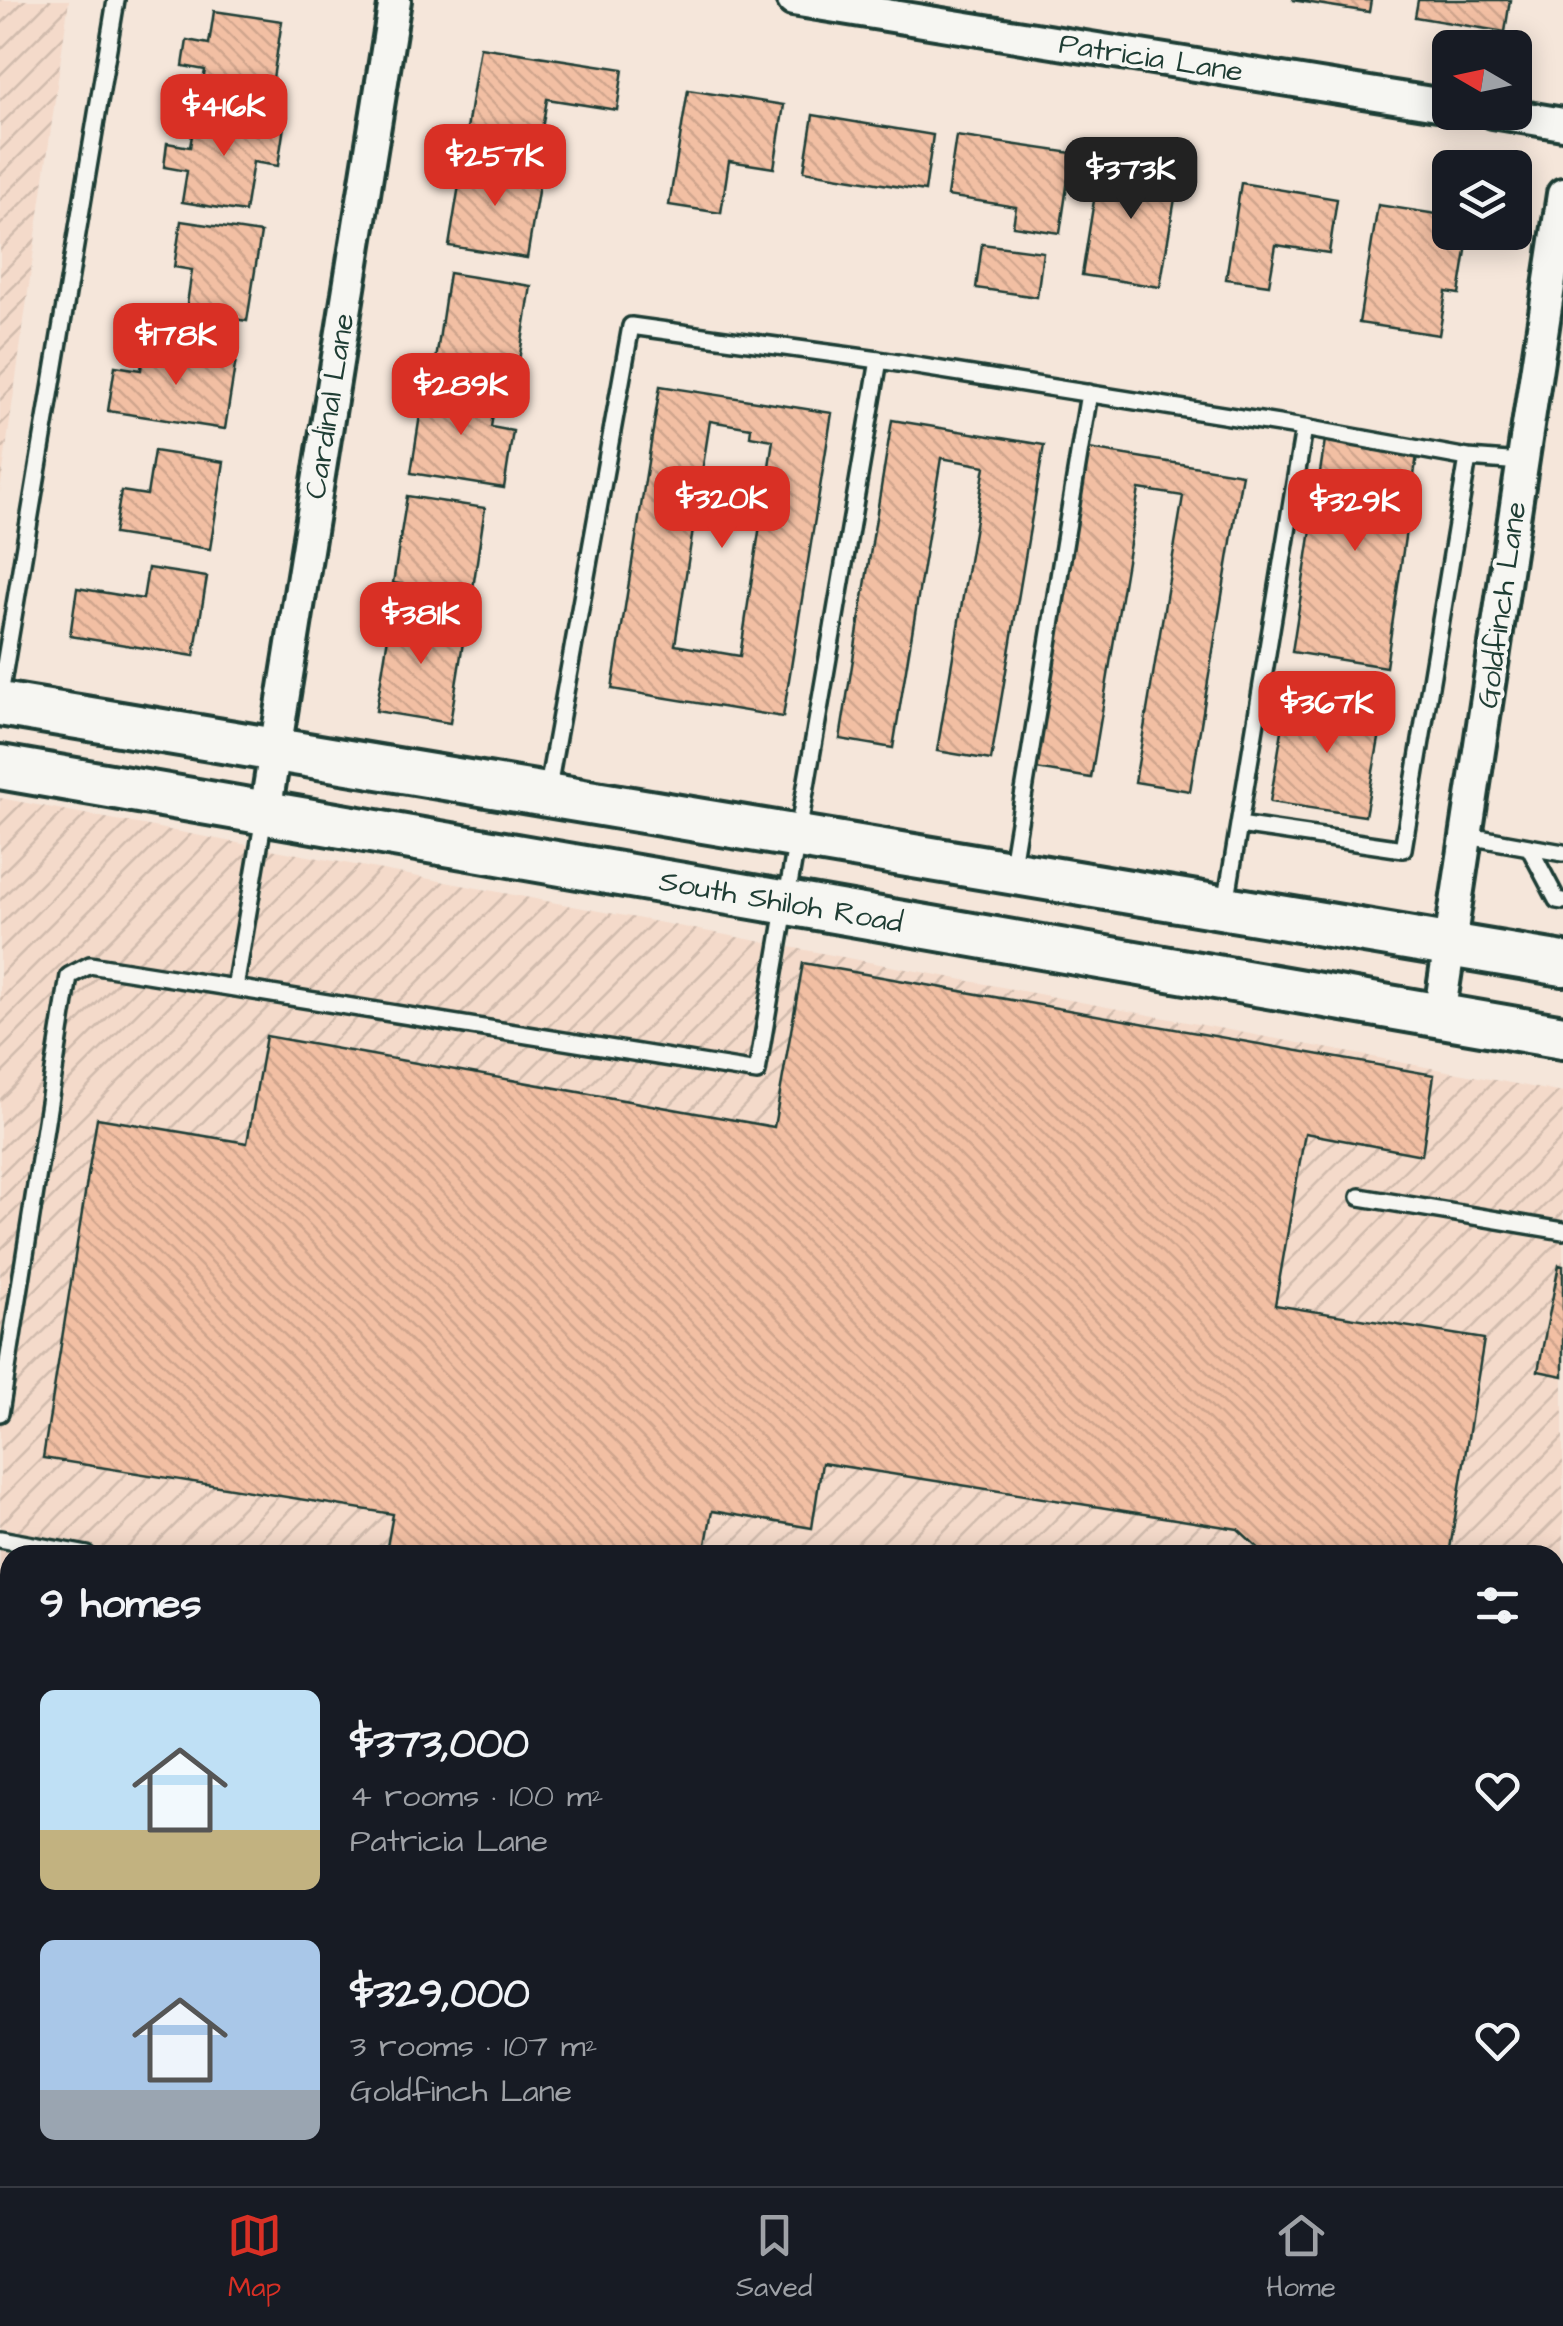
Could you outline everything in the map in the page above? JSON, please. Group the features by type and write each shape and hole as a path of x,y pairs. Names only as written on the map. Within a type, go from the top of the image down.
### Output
{"main road":[{"path":"0,704 1563,964"},
{"name":"South Shiloh Road","path":"0,767 1563,1037"}],"street":[{"name":"Cardinal Lane","path":"265,813 395,0"},
{"name":"Patricia Lane","path":"793,0 1432,103"},
{"path":"1532,119 1563,124"},
{"name":"Goldfinch Lane","path":"1439,1016 1563,194"}],"lane":[{"path":"0,695 116,0"},
{"path":"546,797 631,326 1089,393 1468,458 1522,462"},
{"path":"0,1413 69,976 90,965 757,1072 879,360"},
{"path":"1011,871 1089,393"},
{"path":"1226,908 1304,428"},
{"path":"1239,826 1402,849 1468,458"},
{"path":"235,988 265,813"},
{"path":"1468,836 1563,852"},
{"path":"1530,847 1557,900 1563,901"},
{"path":"1360,1197 1563,1231"},
{"path":"0,1539 33,1545"}],"shaded area":[{"path":"0,0 69,0 0,492"},
{"path":"0,798 1563,1093 1563,1545 0,1545"}],"building":[{"path":"1292,0 1371,0 1369,12"},
{"path":"1418,0 1510,0 1505,30 1415,17"},
{"path":"214,11 282,21 269,104 201,93 205,70 183,66 187,40 209,44"},
{"path":"480,47 623,69 617,110 547,99 539,147 466,135"},
{"path":"688,90 784,105 774,168 729,161 721,213 669,205"},
{"path":"196,112 284,126 278,166 253,162 245,212 182,202 187,171 164,167 167,143 190,147"},
{"path":"813,115 933,135 925,191 804,171"},
{"path":"956,136 1072,153 1060,233 1013,226 1016,207 947,196"},
{"path":"1101,157 1180,169 1160,287 1082,275"},
{"path":"463,161 541,173 527,258 449,246"},
{"path":"1241,183 1337,199 1329,253 1276,245 1269,285 1226,279"},
{"path":"1378,205 1432,213 1432,250 1466,250 1459,294 1446,292 1439,335 1359,323"},
{"path":"181,221 261,233 247,321 186,311 192,270 174,267"},
{"path":"982,244 1043,252 1037,297 976,288"},
{"path":"449,273 531,286 517,373 436,360"},
{"path":"144,345 236,359 225,429 108,411 115,366 141,370"},
{"path":"425,383 496,395 491,427 513,431 504,488 411,473"},
{"path":"660,386 832,413 783,717 612,689","holes":["710,421 751,428 750,436 773,440 740,656 675,645"]},
{"path":"892,420 1044,445 991,760 937,751 985,466 941,458 893,748 840,739"},
{"path":"1325,440 1417,455 1386,667 1292,652"},
{"path":"1089,449 1242,474 1190,791 1135,782 1183,496 1139,489 1091,778 1036,769"},
{"path":"154,451 224,462 210,549 114,534 121,491 147,495"},
{"path":"407,496 485,508 472,595 393,583"},
{"path":"148,568 207,577 194,656 70,636 77,588 143,599"},
{"path":"392,612 466,624 450,723 376,711"},
{"path":"1288,695 1384,711 1365,816 1270,802"},
{"path":"803,963 1434,1075 1422,1155 1305,1133 1275,1305 1484,1339 1451,1545 1255,1545 1238,1529 822,1463 812,1528 712,1511 706,1545 387,1545 393,1514 43,1458 97,1118 247,1143 266,1036 774,1127"},
{"path":"1559,1265 1563,1266 1563,1376 1538,1371"}]}
